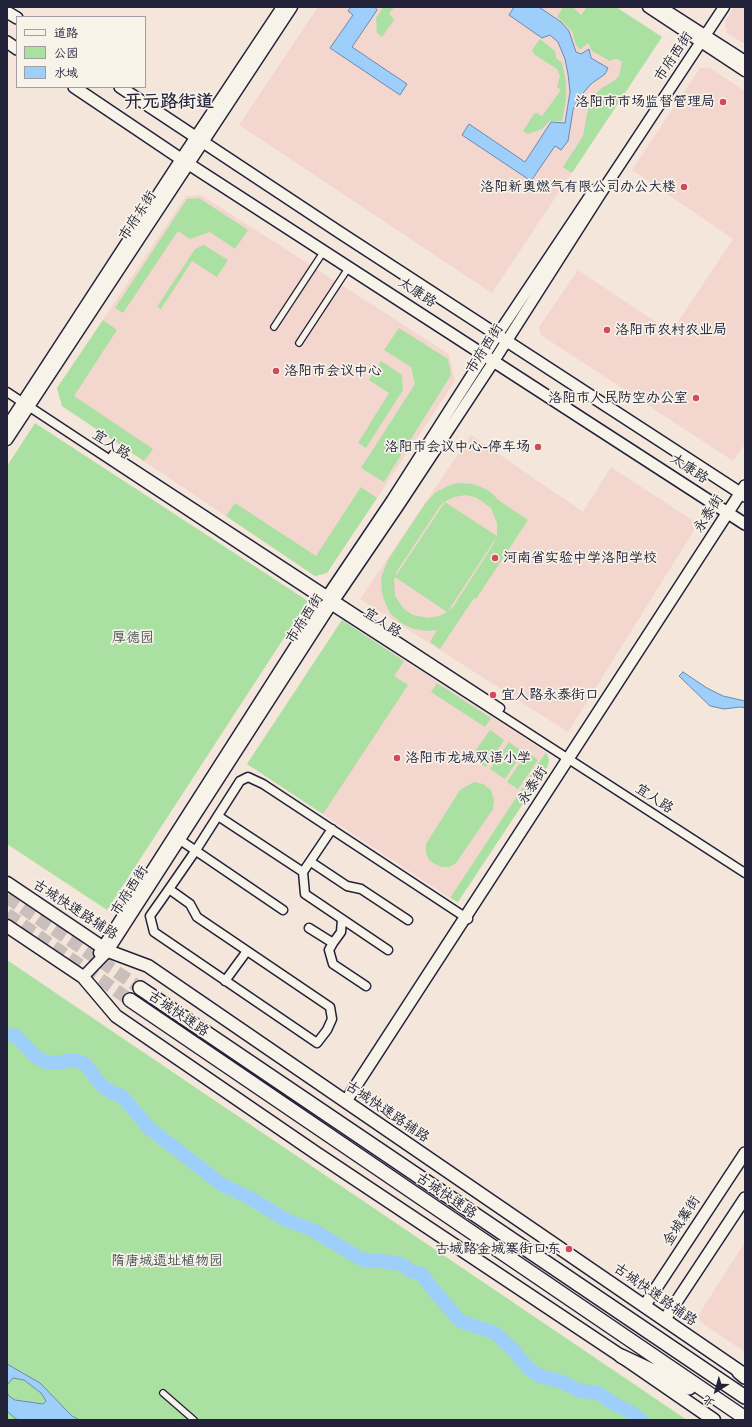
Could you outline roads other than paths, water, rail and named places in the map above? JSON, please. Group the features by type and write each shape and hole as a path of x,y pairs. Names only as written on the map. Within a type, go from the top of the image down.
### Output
{"highway":[{"name":"古城快速路","path":"140,988 745,1397"},
{"name":"古城快速路","path":"130,1000 744,1419"},
{"path":"622,1356 724,1404"}],"main road":[{"path":"7,12 16,17"},
{"path":"7,42 16,48"},
{"name":"太康路","path":"76,88 185,161 745,524"},
{"name":"太康路","path":"121,88 199,140 744,493"},
{"name":"永泰街","path":"347,1102 744,493"},
{"name":"古城快速路辅路","path":"7,883 105,949 148,966 645,1306 743,1375"},
{"path":"7,926 83,977 116,1016 316,1153 622,1356 714,1420"},
{"name":"金城寨街","path":"645,1306 745,1153"},
{"path":"665,1320 745,1198"}],"street":[{"name":"市府东街","path":"199,140 282,7"},
{"name":"市府东街","path":"7,440 27,402 185,161 292,7"},
{"path":"648,7 745,61"},
{"path":"661,7 745,71"},
{"name":"市府西街","path":"701,37 716,7"},
{"name":"市府西街","path":"83,977 105,949 180,840 392,500 601,193 701,37 724,7"},
{"path":"274,327 324,251"},
{"path":"299,344 349,267"},
{"name":"宜人路","path":"7,386 27,402 572,758 745,873"},
{"name":"宜人路","path":"7,392 27,402"},
{"name":"市府东街","path":"7,426 27,402"},
{"name":"市府西街","path":"105,949 329,600"},
{"name":"宜人路","path":"572,758 745,866"},
{"path":"169,889 190,904 197,917 330,1007 332,1019 327,1030 317,1044 154,932 150,916 196,850 240,781 248,777 263,784 467,918"},
{"path":"218,816 304,872"},
{"path":"332,829 304,872 304,894 388,950"},
{"path":"180,840 283,910"},
{"path":"311,862 347,886 361,889 408,920"},
{"path":"342,919 341,932 329,950 333,964 366,986"},
{"path":"309,928 333,943"},
{"path":"225,981 247,951"},
{"path":"163,1393 194,1420"}],"water":[{"path":"351,7 375,7 377,10 352,47 407,84 400,95 330,48 353,15 348,11"},
{"path":"514,7 539,7 561,22 569,31 576,52 581,54 589,49 591,58 608,68 605,74 591,84 578,99 573,110 568,141 561,150 555,146 531,181 462,135 469,124 525,162 551,122 565,123 570,92 565,59 558,42 550,35 542,38 509,15"},
{"path":"683,672 707,688 723,696 745,701 745,708 740,707 724,709 710,706 679,676"},
{"path":"7,1364 40,1383 72,1416 80,1420 16,1419 7,1411 7,1393 15,1400 43,1404 46,1401 41,1393 24,1380 13,1378 7,1385"}],"waterway":[{"path":"7,1035 16,1036 36,1057 46,1062 53,1063 75,1060 85,1064 102,1086 113,1093 122,1096 149,1128 221,1184 250,1198 284,1219 313,1230 359,1258 368,1261 382,1261 401,1264 411,1271 422,1274 460,1321 495,1333 513,1350 529,1369 540,1376 562,1382 580,1391 598,1393 616,1405 629,1411 641,1420"}],"tunnel":[{"path":"7,897 140,988"},
{"path":"7,914 130,1000"}],"place":[{"name":"洛阳市市场监督管理局","path":"723,102"},
{"name":"洛阳新奥燃气有限公司办公大楼","path":"684,187"},
{"name":"洛阳市农村农业局","path":"607,330"},
{"name":"洛阳市会议中心","path":"276,371"},
{"name":"洛阳市人民防空办公室","path":"696,398"},
{"name":"洛阳市会议中心-停车场","path":"538,447"},
{"name":"河南省实验中学洛阳学校","path":"495,558"},
{"name":"宜人路永泰街口","path":"493,695"},
{"name":"洛阳市龙城双语小学","path":"397,758"},
{"name":"古城路金城寨街口东","path":"569,1249"}],"district":[{"name":"开元路街道","path":"169,102"}],"park label":[{"name":"厚德园","path":"133,638"},
{"name":"隋唐城遗址植物园","path":"167,1261"}]}
